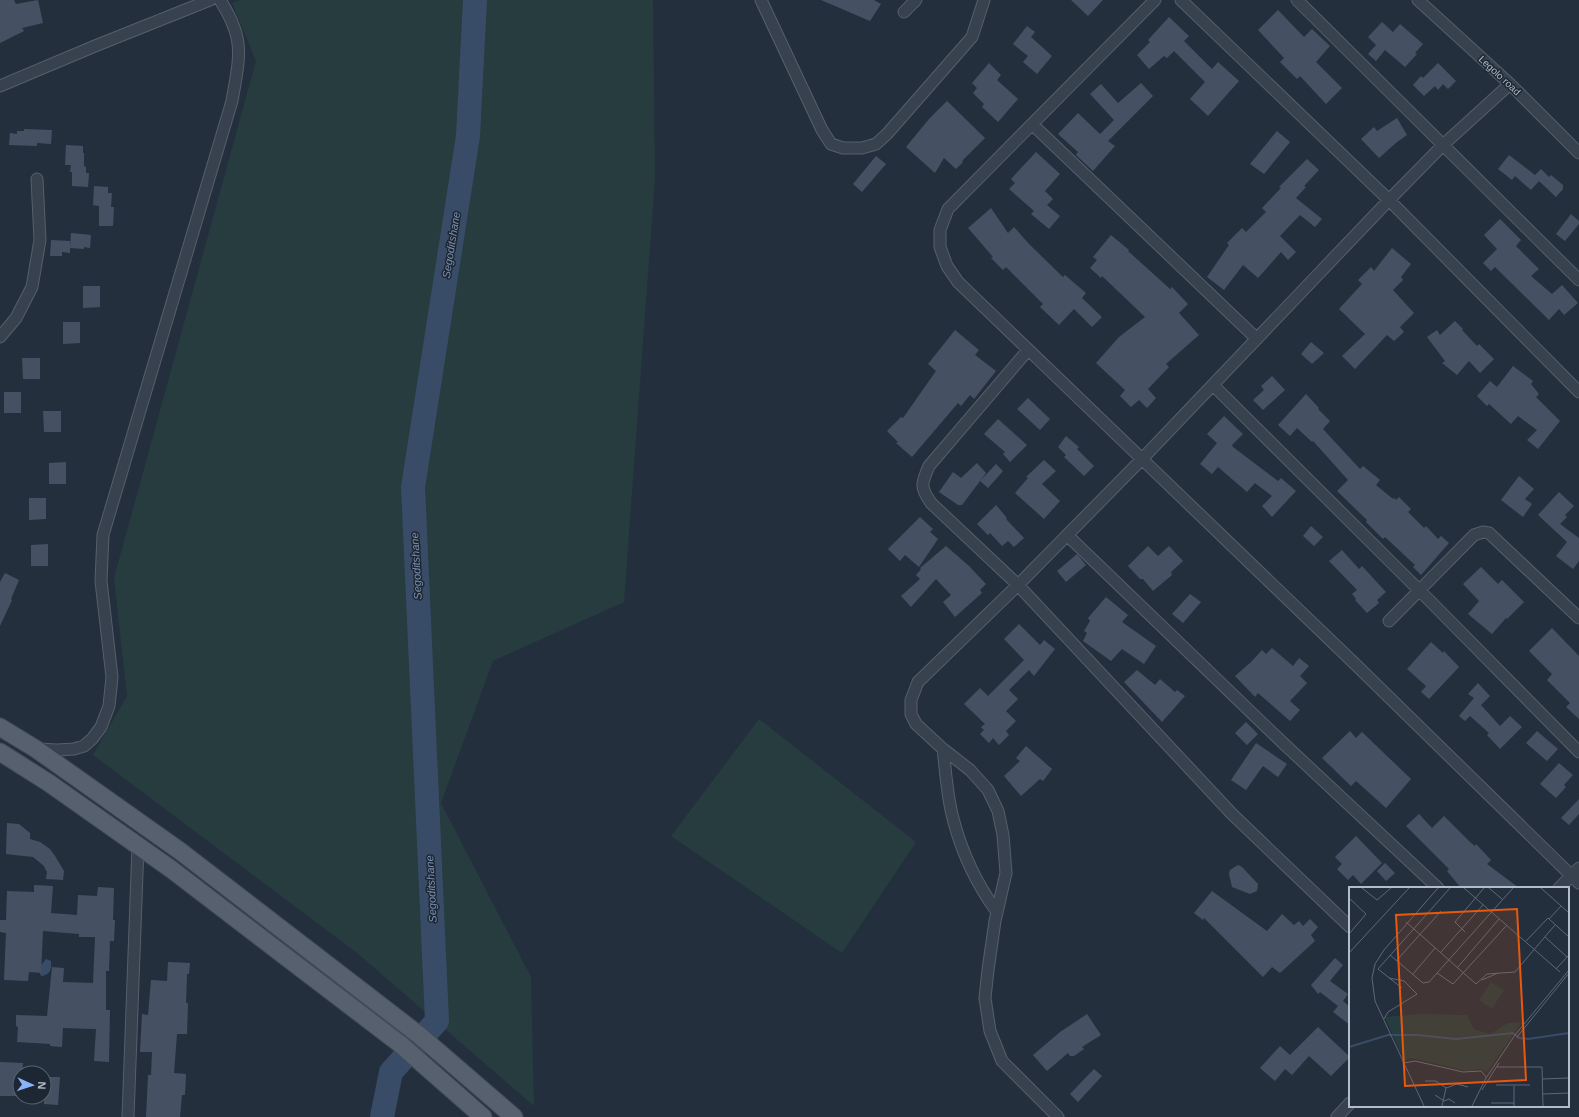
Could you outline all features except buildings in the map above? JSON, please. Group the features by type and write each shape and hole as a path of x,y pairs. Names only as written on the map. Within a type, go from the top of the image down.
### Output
{"main road":[{"path":"0,727 36,749 180,851 418,1035 510,1114"},
{"path":"0,752 49,783 172,869 400,1044 483,1117"}],"street":[{"path":"0,86 210,0"},
{"path":"36,749 74,749 84,746 92,739 101,727 109,706 112,677 101,580 103,535 232,101 238,68 239,44 234,25 220,0"},
{"path":"761,0 822,130 831,144 843,148 862,148 876,144 887,134 972,37 984,0"},
{"path":"904,12 916,0"},
{"path":"1155,0 948,209 940,230 940,247 947,266 958,282 1028,350 1143,458 1577,876 1560,887"},
{"path":"1181,0 1389,200 1579,392"},
{"path":"1297,0 1579,280"},
{"name":"Legolo road","path":"1418,0 1510,84 1579,153"},
{"path":"1058,1117 1002,1061 990,1032 985,998 997,912 1006,873 1003,835 998,811 988,790 970,770 943,749 916,724 911,714 911,700 918,682 1067,536 1443,145 1510,84"},
{"path":"1032,124 1257,339"},
{"path":"0,337 16,318 32,287 40,240 37,179"},
{"path":"1028,350 929,466 923,478 923,491 932,504 1018,585 1232,814 1349,926"},
{"path":"1213,385 1579,752"},
{"path":"1389,621 1474,535 1483,532 1489,533 1579,618"},
{"path":"1067,536 1278,738 1437,887"},
{"path":"943,749 953,821 965,858 980,888 997,912"},
{"path":"128,1117 138,846"},
{"path":"1337,1117 1349,1104"}],"green space":[{"path":"240,0 653,0 655,178 624,602 493,661 441,803 531,977 534,1106 357,953 93,755 127,696 114,578 256,61 232,3"},
{"path":"759,719 916,842 842,953 671,836"}],"water":[{"path":"46,959 51,961 51,969 48,973 41,976 38,969"}],"waterway":[{"name":"Segoditshane","path":"382,1117 391,1072 437,1021 413,487 468,136 475,0"}]}
